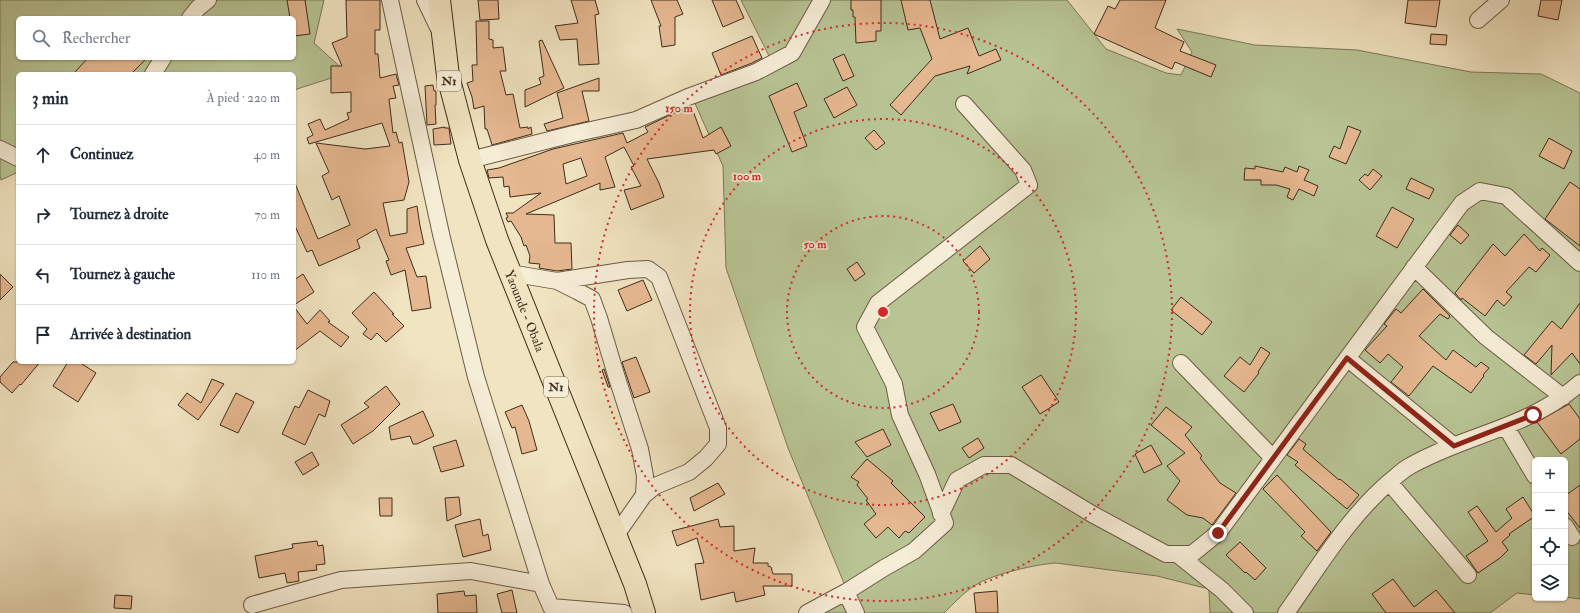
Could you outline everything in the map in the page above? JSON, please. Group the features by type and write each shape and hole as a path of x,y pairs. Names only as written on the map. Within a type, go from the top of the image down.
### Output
{"highway":[{"name":"Yaounde - Obala","path":"439,0 442,36 448,76 470,160 510,272 616,535 635,584 644,613"}],"street":[{"path":"192,16 198,8 208,0"},
{"path":"390,0 441,234 476,377 541,584 551,607 624,613"},
{"path":"425,0 442,36"},
{"path":"470,160 636,120 688,97 756,72 792,53 822,0"},
{"path":"1478,20 1501,0"},
{"path":"154,72 162,60"},
{"path":"806,613 846,592 914,551 945,523 927,474 900,415 894,384 865,327 878,303 1029,185 1023,170 964,104"},
{"path":"0,149 16,157"},
{"path":"942,514 957,480 984,465 1011,465 1092,514 1166,554 1192,554 1218,533 1462,203 1480,191 1506,196 1580,263"},
{"path":"1414,267 1486,337 1563,397"},
{"path":"557,281 628,270 648,269 659,277 718,428 718,444 706,458 689,472 655,486 644,495 616,535"},
{"path":"510,272 557,281 592,299 640,450 645,476 644,495"},
{"path":"1347,358 1454,446"},
{"path":"1181,363 1273,458"},
{"path":"1286,613 1351,522 1380,489 1409,466 1441,451 1506,427 1533,415 1563,397 1580,382"},
{"path":"1506,427 1532,471"},
{"path":"1389,482 1468,575"},
{"path":"1177,554 1222,590 1245,613"},
{"path":"252,605 341,580 471,571 541,584"},
{"path":"846,592 856,613"}],"green space":[{"path":"0,0 324,0 314,43 347,73 296,89 296,72 16,72 16,173 1,180"},
{"path":"741,0 1067,0 1106,49 1166,73 1181,75 1192,52 1177,29 1255,45 1357,50 1471,72 1541,74 1580,93 1580,599 1568,597 1568,457 1532,457 1532,595 1517,593 1490,613 1210,613 1209,589 1157,576 1056,563 1016,570 995,576 979,583 969,589 944,613 804,613 846,588 788,448 726,268 723,166 693,99 773,64"}],"building":[{"path":"287,0 305,0 310,34 296,36 296,16 290,16"},
{"path":"346,0 380,0 380,30 375,30 375,54 378,54 380,78 396,74 399,85 393,86 396,98 389,99 393,133 396,132 399,143 402,142 409,182 404,200 383,203 390,236 407,233 407,209 417,206 424,244 406,248 417,277 426,276 431,308 412,311 405,270 391,275 386,261 389,260 376,229 357,240 360,248 319,266 312,250 307,252 296,228 296,186 318,239 350,225 339,196 332,200 322,176 329,172 316,143 365,149 390,146 382,123 309,144 307,138 313,135 308,124 320,119 325,130 349,119 347,113 351,112 351,92 331,93 331,66 342,66 332,43 347,37"},
{"path":"478,0 498,0 499,19 480,20"},
{"path":"571,0 595,0 599,14 595,15 599,64 579,65 577,39 560,40 555,26 578,23"},
{"path":"651,0 677,0 683,14 675,17 675,45 662,47 659,26 661,26"},
{"path":"712,0 736,0 744,18 723,27"},
{"path":"851,0 881,0 881,31 876,31 876,41 856,43 855,17 853,17 853,10 851,10"},
{"path":"901,0 930,0 940,39 968,28 979,56 996,49 1001,60 967,74 970,66 935,76 901,115 890,105 932,59 920,28 908,30"},
{"path":"1120,0 1166,0 1155,28 1184,42 1180,51 1216,65 1211,77 1175,62 1172,69 1094,34 1108,6 1115,9"},
{"path":"1408,0 1440,0 1436,27 1405,23"},
{"path":"1541,0 1562,0 1558,20 1538,16"},
{"path":"476,21 489,21 489,39 493,40 493,48 503,47 506,71 500,71 506,95 513,94 520,128 528,127 528,129 531,127 532,134 492,145 487,129 485,129 484,106 474,109 467,83 473,81 472,65 477,65"},
{"path":"1431,34 1447,35 1446,45 1430,44"},
{"path":"752,36 762,58 721,75 712,53"},
{"path":"542,40 564,88 525,107 525,90 541,84 539,78 544,76 539,41"},
{"path":"844,54 854,76 843,81 833,59"},
{"path":"86,60 145,60 133,72 75,72"},
{"path":"599,78 599,91 582,91 589,121 547,131 544,124 563,118 557,93"},
{"path":"797,83 807,106 794,112 807,146 792,152 769,96"},
{"path":"433,85 434,91 436,91 436,124 427,125 425,86"},
{"path":"847,87 857,105 834,118 824,99"},
{"path":"692,108 703,138 721,127 731,146 716,154 714,150 647,159 664,197 631,210 624,190 641,186 631,167 634,166 624,147 605,157 615,187 600,190 600,183 526,214 554,215 555,243 571,243 572,269 557,271 539,268 540,264 529,263 530,256 526,245 524,246 521,237 511,221 508,222 506,213 513,213 541,193 510,197 509,186 504,187 503,177 489,178 487,170 499,168 553,149 623,133 627,143 648,132 645,127 674,113","holes":["581,158 587,176 566,184 563,164"]},
{"path":"1348,126 1361,131 1346,164 1329,157 1334,146 1340,149"},
{"path":"445,127 449,128 451,144 434,145 433,129"},
{"path":"874,130 885,143 876,150 865,138"},
{"path":"1549,138 1572,151 1564,169 1539,156"},
{"path":"1255,166 1283,172 1285,167 1297,172 1299,166 1309,170 1304,180 1318,186 1314,196 1299,189 1293,200 1287,197 1290,189 1276,185 1261,185 1261,180 1244,180 1245,168 1255,169"},
{"path":"1373,169 1382,176 1370,190 1359,180 1365,174 1368,176"},
{"path":"1411,178 1434,189 1429,199 1406,189"},
{"path":"1570,182 1580,189 1580,246 1545,219"},
{"path":"1392,207 1414,219 1397,248 1376,236"},
{"path":"1458,225 1469,235 1461,244 1450,235"},
{"path":"1524,234 1540,251 1542,248 1550,255 1536,272 1529,267 1506,292 1512,297 1504,306 1497,300 1485,316 1462,298 1461,300 1455,293 1493,244 1505,256"},
{"path":"980,246 990,259 974,273 963,261"},
{"path":"857,262 865,274 855,281 847,269"},
{"path":"0,274 13,287 0,300"},
{"path":"303,274 314,292 296,304 296,279"},
{"path":"643,280 652,300 627,311 618,290"},
{"path":"1423,289 1450,316 1448,319 1440,314 1419,336 1446,360 1453,350 1476,367 1481,362 1489,368 1471,393 1433,366 1409,396 1391,382 1403,367 1388,354 1380,363 1365,350 1387,326 1384,324 1396,309 1401,313"},
{"path":"374,292 404,326 386,342 377,333 371,340 363,334 367,329 352,313"},
{"path":"1181,297 1212,322 1202,335 1171,310"},
{"path":"1580,303 1580,364 1572,353 1551,375 1552,345 1536,364 1524,355 1552,321 1561,329"},
{"path":"296,310 307,324 320,310 330,321 328,322 349,337 341,347 320,331 296,349"},
{"path":"1261,347 1270,353 1258,372 1259,373 1244,392 1224,376 1240,357 1250,365"},
{"path":"636,357 650,392 634,398 622,362"},
{"path":"13,362 16,362 16,364 38,364 21,385 20,384 12,393 0,382 0,377"},
{"path":"67,364 82,364 96,373 78,402 53,386"},
{"path":"604,369 610,387 608,387 602,370"},
{"path":"1041,375 1059,402 1040,414 1022,387"},
{"path":"212,379 224,384 198,420 178,405 187,393 201,403"},
{"path":"386,386 400,404 373,431 353,444 341,425 369,407 364,403"},
{"path":"308,390 330,401 325,417 319,414 305,445 282,434 295,406 299,408"},
{"path":"236,393 254,402 238,433 220,425"},
{"path":"953,404 961,422 939,431 930,413"},
{"path":"1569,404 1580,419 1580,439 1561,454 1537,422"},
{"path":"522,405 529,421 537,450 522,454 515,427 512,428 505,412"},
{"path":"1166,407 1192,427 1185,435 1202,456 1200,458 1220,483 1236,493 1212,525 1203,518 1187,515 1167,500 1180,481 1167,466 1185,453 1151,425"},
{"path":"423,411 434,436 417,444 413,444 410,436 391,440 389,427"},
{"path":"883,429 891,445 867,457 855,442"},
{"path":"978,438 984,448 969,458 962,448"},
{"path":"1299,439 1306,444 1303,449 1359,495 1347,509 1295,465 1298,462 1287,455"},
{"path":"456,440 464,466 441,472 433,447"},
{"path":"1151,445 1162,464 1144,473 1135,454"},
{"path":"312,452 319,465 303,475 295,462"},
{"path":"867,459 893,481 891,483 925,517 909,533 905,531 899,538 888,527 876,538 864,524 876,514 866,500 868,499 857,485 859,482 851,477"},
{"path":"1277,475 1331,532 1317,551 1301,536 1305,532 1263,489"},
{"path":"718,483 725,494 694,511 690,498"},
{"path":"1580,485 1580,528 1568,513 1568,494"},
{"path":"459,497 461,515 447,521 445,498"},
{"path":"1523,497 1532,511 1532,518 1509,534 1510,535 1502,542 1508,550 1500,558 1478,573 1466,556 1488,541 1468,512 1477,506 1496,532 1512,518 1506,509"},
{"path":"379,498 392,498 392,516 380,516"},
{"path":"480,519 483,536 488,534 491,550 463,557 455,525"},
{"path":"718,519 720,527 734,526 734,551 755,548 753,563 768,563 768,566 771,567 773,574 792,574 792,586 763,586 765,595 736,602 734,592 701,600 695,564 704,563 697,538 677,546 672,531"},
{"path":"317,541 318,546 323,545 325,564 316,565 317,570 298,572 299,581 287,583 285,573 259,578 255,556 293,548 292,544"},
{"path":"1240,542 1266,568 1255,580 1246,572 1245,573 1226,555"},
{"path":"1393,579 1414,607 1436,590 1455,613 1386,613 1372,594"},
{"path":"512,590 517,613 502,613 497,594"},
{"path":"464,591 465,596 476,595 477,613 438,613 437,594"},
{"path":"997,591 998,613 976,613 974,593"},
{"path":"115,595 132,596 131,609 114,608"}],"route":[{"path":"1218,533 1347,358 1454,446 1506,427 1533,415"}]}
